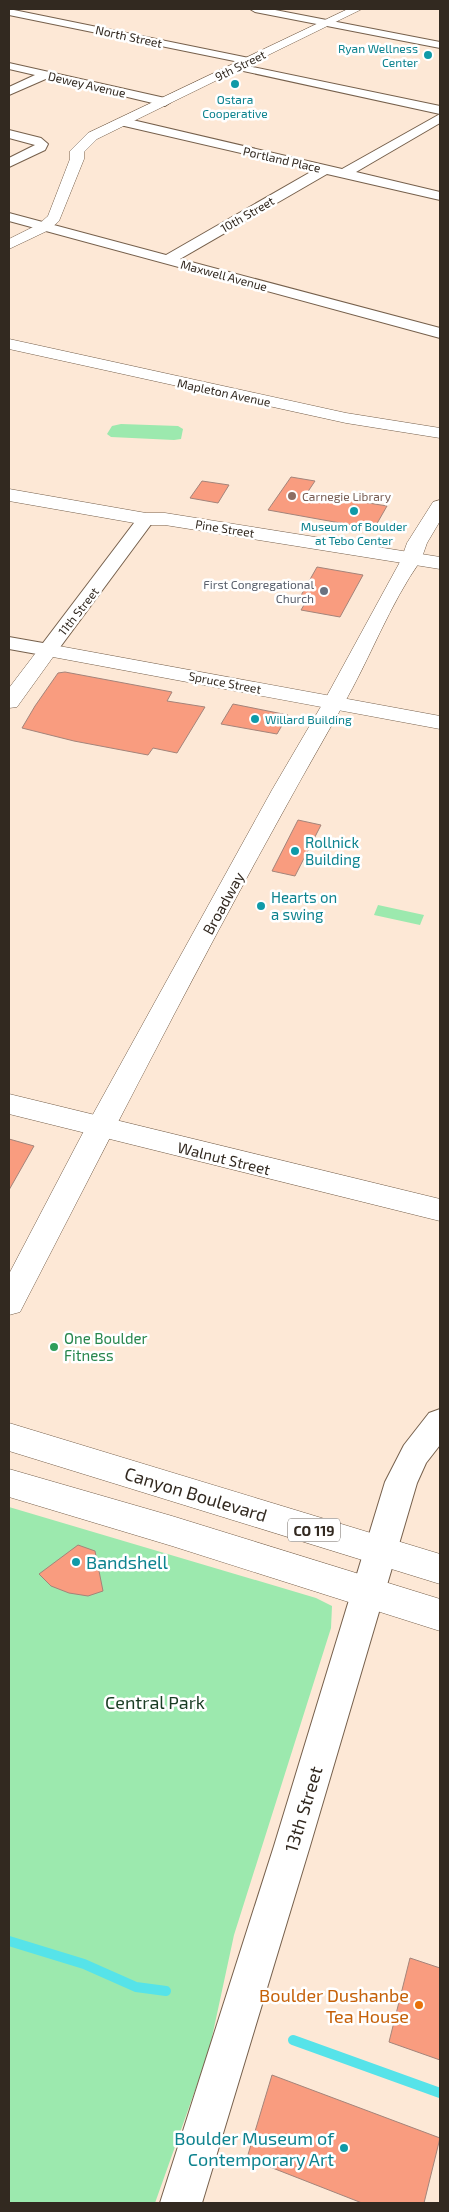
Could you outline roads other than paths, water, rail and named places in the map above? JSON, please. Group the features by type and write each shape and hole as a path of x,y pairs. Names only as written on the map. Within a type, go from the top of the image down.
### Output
{"street":[{"path":"255,9 440,45"},
{"name":"9th Street","path":"9,245 51,222 58,211 65,186 77,159 124,122 356,9"},
{"name":"North Street","path":"9,12 249,61"},
{"name":"Dewey Avenue","path":"9,66 165,102"},
{"path":"238,67 440,110"},
{"path":"9,91 46,75"},
{"path":"345,173 440,118"},
{"name":"Portland Place","path":"124,122 440,196"},
{"path":"9,134 42,144 41,147 9,163"},
{"name":"10th Street","path":"167,260 326,169"},
{"name":"Maxwell Avenue","path":"9,218 440,333"},
{"name":"Mapleton Avenue","path":"9,344 346,418 440,433"},
{"name":"Pine Street","path":"9,495 146,519 165,519 411,560 440,563"},
{"name":"Broadway","path":"9,1303 100,1127 284,790 334,703 411,560 415,546 440,506"},
{"name":"11th Street","path":"14,695 146,519"},
{"name":"Spruce Street","path":"9,643 440,723"},
{"path":"14,695 35,674 57,665 107,660"},
{"name":"Walnut Street","path":"9,1104 440,1210"},
{"name":"13th Street","path":"180,2203 369,1593 393,1508 409,1462 440,1422"},
{"name":"Canyon Boulevard","path":"9,1437 440,1569"},
{"path":"9,1483 172,1531 440,1615"}],"waterway":[{"path":"9,1941 84,1964 136,1987 166,1991"},
{"path":"293,2040 440,2093"}],"place":[{"name":"Ryan Wellness Center","path":"428,55"},
{"name":"Ostara Cooperative","path":"235,84"},
{"name":"Carnegie Library","path":"292,496"},
{"name":"Museum of Boulder at Tebo Center","path":"354,511"},
{"name":"First Congregational Church","path":"324,591"},
{"name":"Willard Building","path":"255,719"},
{"name":"Rollnick Building","path":"295,851"},
{"name":"Hearts on a swing","path":"261,906"},
{"name":"One Boulder Fitness","path":"54,1347"},
{"name":"Bandshell","path":"76,1562"},
{"name":"Boulder Dushanbe Tea House","path":"419,2005"},
{"name":"Boulder Museum of Contemporary Art","path":"344,2148"}],"park label":[{"name":"Central Park","path":"155,1702"}]}
